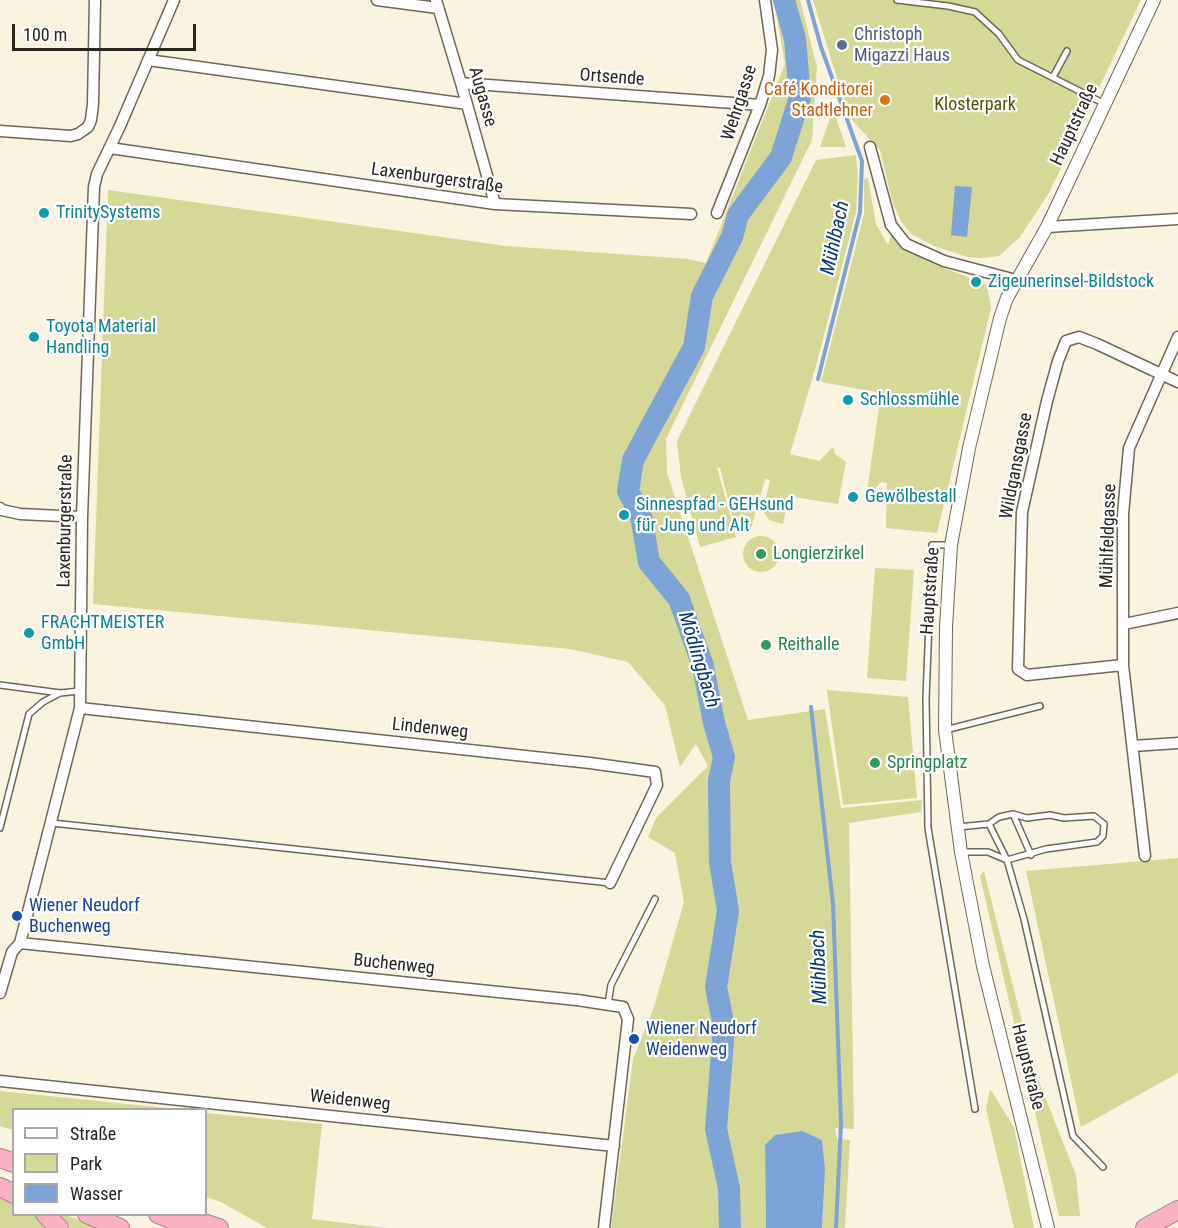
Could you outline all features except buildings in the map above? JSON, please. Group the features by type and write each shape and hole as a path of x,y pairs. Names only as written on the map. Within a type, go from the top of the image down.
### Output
{"highway":[{"path":"1145,1228 1178,1209"},
{"path":"46,1216 59,1228"},
{"path":"90,1216 120,1228"},
{"path":"150,1216 162,1228"},
{"path":"151,1216 174,1228"},
{"path":"161,1216 193,1228"},
{"path":"179,1216 219,1228"}],"street":[{"path":"0,131 71,136 83,131 91,120 95,0"},
{"name":"Laxenburgerstraße","path":"0,993 12,952 20,943 80,708 82,517 94,187 97,174 174,0"},
{"path":"377,0 437,4"},
{"name":"Wehrgasse","path":"717,213 760,105 769,76 772,50 765,0"},
{"name":"Hauptstraße","path":"1048,1228 983,966 961,852 945,730 946,627 951,545 971,437 1000,318 1016,280 1047,226 1154,0"},
{"name":"Augasse","path":"437,4 495,204"},
{"path":"148,60 467,104"},
{"name":"Ortsende","path":"461,83 760,105"},
{"path":"870,147 891,225 906,244 944,261 1016,280"},
{"name":"Laxenburgerstraße","path":"110,148 495,204 691,214"},
{"path":"1047,226 1178,219"},
{"name":"Wildgansgasse","path":"1124,665 1027,675 1018,669 1022,512 1047,401 1066,341 1079,337 1162,376"},
{"name":"Mühlfeldgasse","path":"1145,856 1124,665 1123,514 1130,448 1178,337"},
{"path":"1162,376 1178,382"},
{"path":"0,508 20,514 82,517"},
{"path":"1124,624 1178,613"},
{"name":"Lindenweg","path":"80,708 555,759 655,772 657,784 610,884"},
{"path":"1133,746 1178,743"},
{"name":"Buchenweg","path":"20,943 609,1004"},
{"path":"604,1228 628,1018 623,1007 609,1004"},
{"name":"Weidenweg","path":"0,1081 614,1146"}],"lane":[{"path":"897,0 975,12 999,34 1018,60 1105,105"},
{"path":"963,9 964,0"},
{"path":"1053,77 1067,51"},
{"path":"951,545 932,545 926,698 928,828 975,1109"},
{"path":"0,685 60,693 80,690"},
{"path":"0,828 29,714 43,702 60,693"},
{"path":"945,730 1040,706"},
{"path":"958,827 989,824 999,817 1013,813 1027,818 1050,815 1064,818 1094,816 1104,824 1104,836 1097,842 1046,849 1007,861 988,852 961,852"},
{"path":"1013,813 1031,855"},
{"path":"52,823 610,884"},
{"path":"989,824 1007,861 1024,920 1073,1136 1103,1167"},
{"path":"609,1004 611,985 655,899"}],"green space":[{"path":"774,0 800,0 817,67 812,140 666,439 667,473 748,720 825,709 841,808 922,800 921,812 849,823 854,1129 835,1128 837,1139 850,1140 845,1228 822,1228 825,1170 765,1145 766,1228 611,1228 633,1059 654,1007 684,902 675,853 648,837 656,818 708,766 696,744 680,767 665,705 628,662 570,649 93,604 108,190 506,246 688,259 706,263 785,64"},
{"name":"Klosterpark","path":"813,0 1141,0 1049,193 1020,237 999,256 982,258 967,257 934,246 911,234 901,221 893,204 880,150 849,117"},
{"path":"833,109 846,147 820,147"},
{"path":"856,155 858,177 856,212 816,366 790,454 819,461 833,447 835,454 846,462 838,504 788,496 783,524 769,520 763,511 770,480 765,479 751,528 735,526 720,468 717,467 736,537 700,547 681,477 677,441 816,160"},
{"path":"868,178 876,224 888,245 892,232 902,247 927,261 987,285 991,308 937,533 886,528 887,483 881,482 866,499 881,393 821,382 864,214 864,179"},
{"name":"Longierzirkel","path":"761,536 774,541 779,554 774,567 761,572 748,567 743,554 748,541"},
{"path":"875,568 914,570 906,681 867,678"},
{"name":"Springplatz","path":"827,690 908,697 917,798 843,805"},
{"path":"1178,858 1178,1073 1081,1127 1026,871"},
{"path":"984,871 1034,1069 1076,1175 1080,1216 1059,1216 980,876"},
{"path":"990,1089 1014,1127 1034,1228 1014,1228 986,1109"},
{"path":"0,1091 166,1108 12,1108 12,1130 0,1126"},
{"path":"207,1113 322,1124 312,1219 386,1228 267,1228 221,1202 207,1197"},
{"path":"0,1198 12,1202 12,1216 35,1216 49,1228 0,1228"},
{"path":"61,1216 69,1216 100,1228 70,1228"}],"water":[{"path":"955,186 972,187 967,237 951,235"},
{"path":"802,1131 822,1140 825,1170 822,1228 766,1228 765,1145 775,1135"}],"waterway":[{"name":"Mödlingbach","path":"730,1228 729,1188 716,1129 724,1027 716,987 728,911 720,862 719,781 724,757 714,723 703,666 679,599 649,562 641,516 628,491 633,460 694,347 702,296 732,237 738,215 781,157 800,97 795,39 784,0"},
{"name":"Mühlbach","path":"808,0 821,47 862,161 860,212 818,379"},
{"name":"Mühlbach","path":"811,707 833,904 841,1123 836,1228"}],"place":[{"name":"Christoph Migazzi Haus","path":"842,45"},
{"name":"Café Konditorei Stadtlehner","path":"885,100"},
{"name":"TrinitySystems","path":"44,213"},
{"name":"Zigeunerinsel-Bildstock","path":"976,282"},
{"name":"Toyota Material Handling","path":"34,337"},
{"name":"Schlossmühle","path":"848,400"},
{"name":"Gewölbestall","path":"853,497"},
{"name":"Sinnespfad - GEHsund für Jung und Alt","path":"624,515"},
{"name":"Longierzirkel","path":"761,554"},
{"name":"FRACHTMEISTER GmbH","path":"29,633"},
{"name":"Reithalle","path":"766,645"},
{"name":"Springplatz","path":"875,763"},
{"name":"Wiener Neudorf Buchenweg","path":"17,916"},
{"name":"Wiener Neudorf Weidenweg","path":"634,1039"}]}
